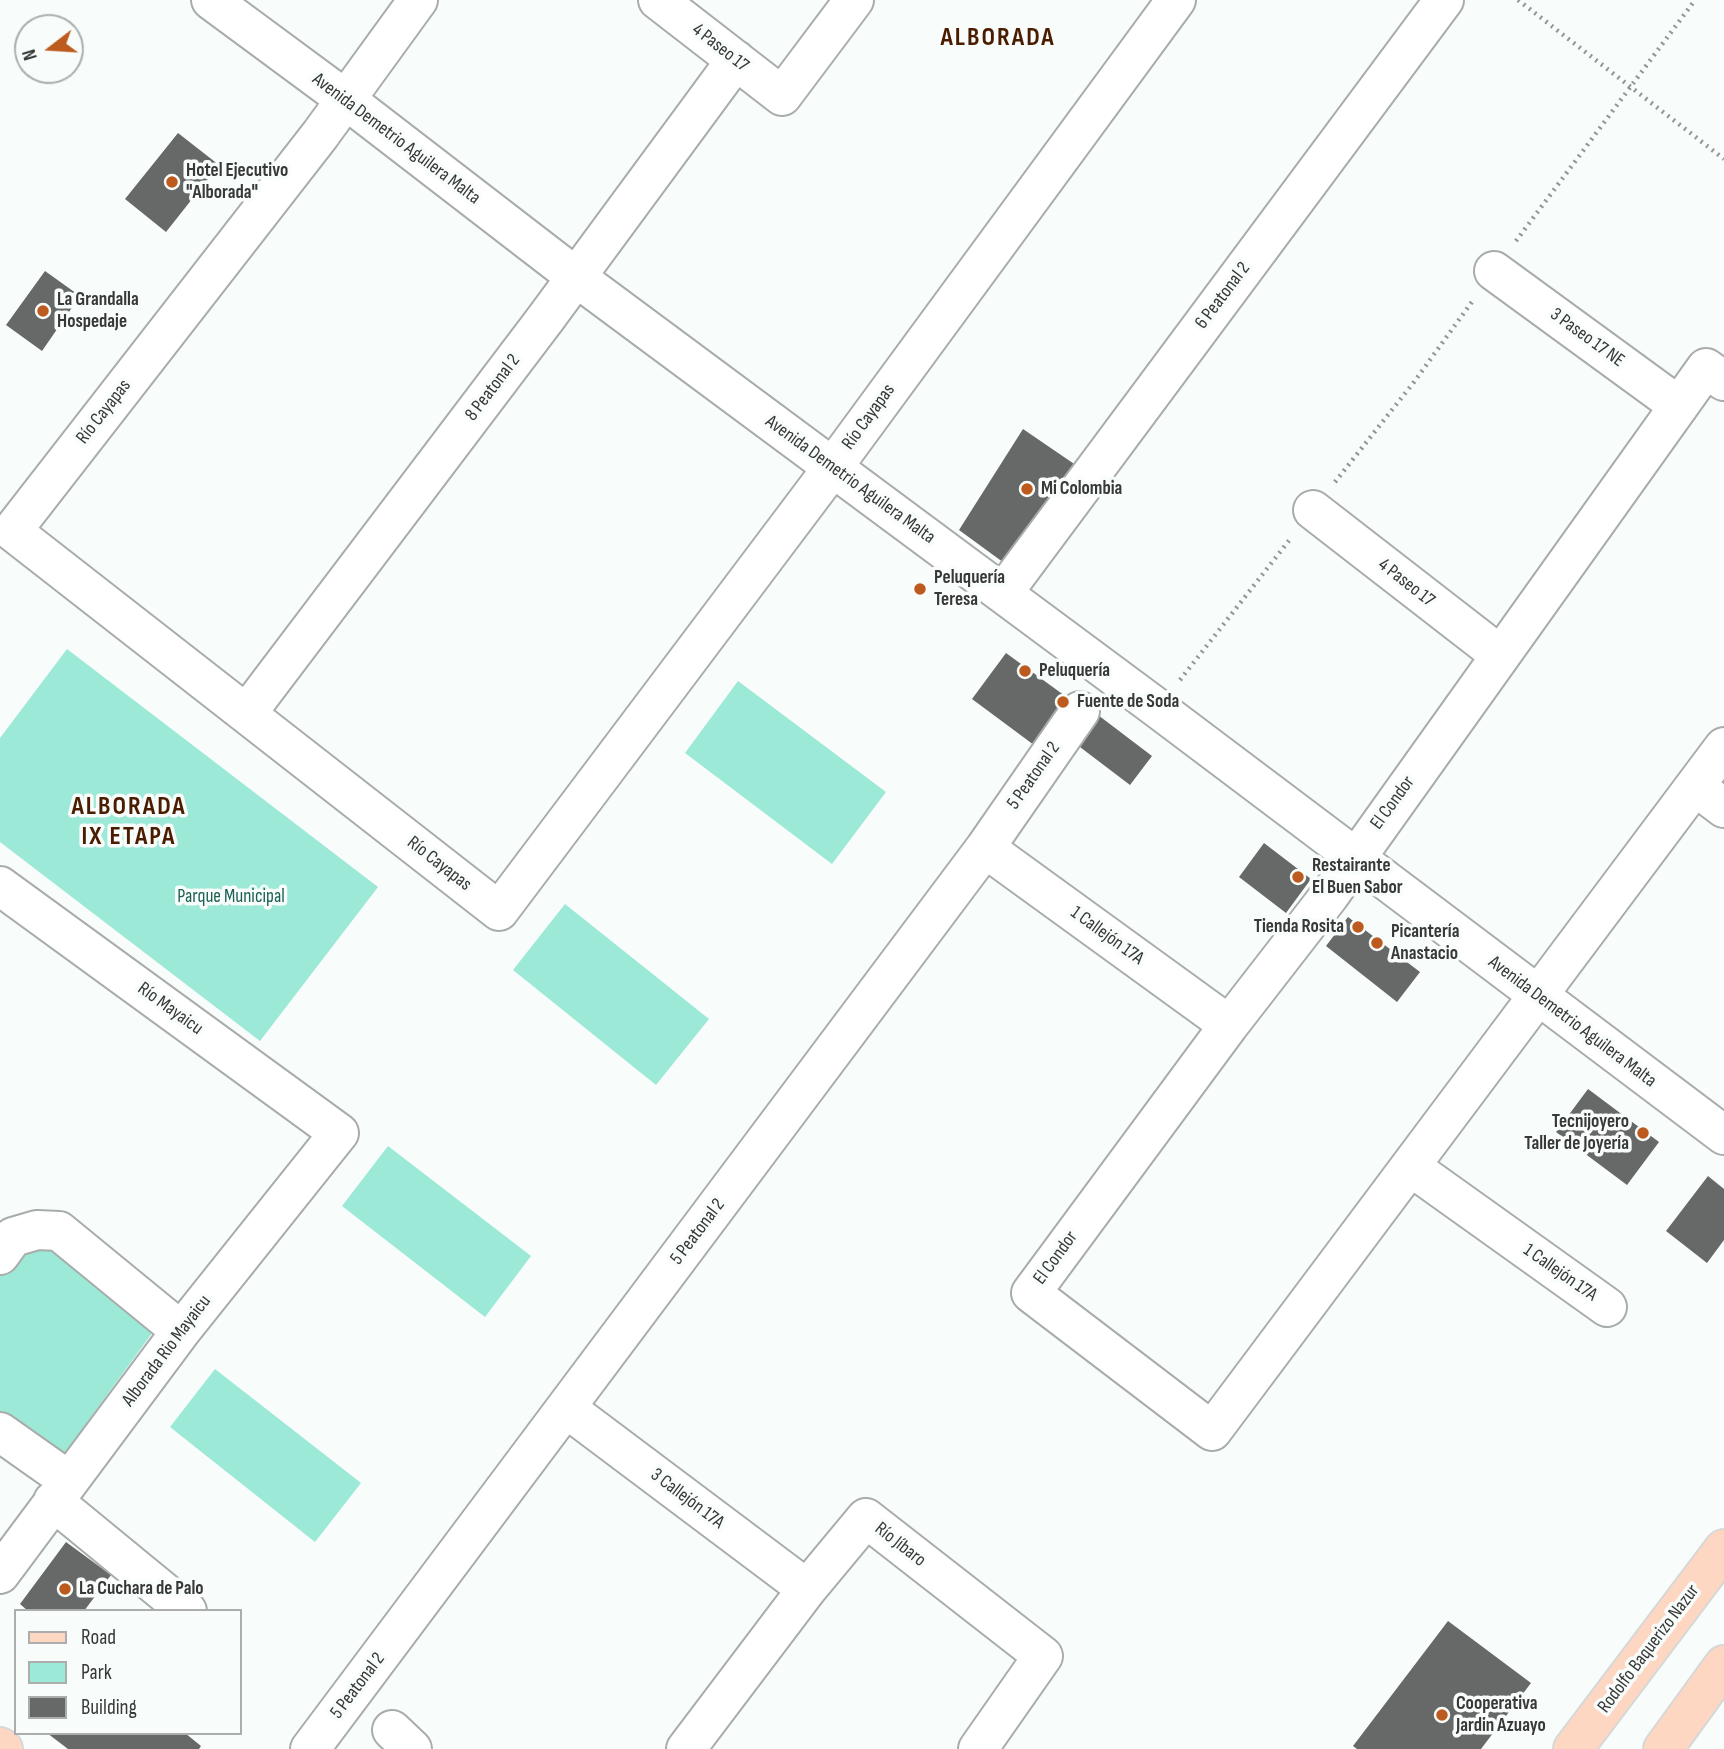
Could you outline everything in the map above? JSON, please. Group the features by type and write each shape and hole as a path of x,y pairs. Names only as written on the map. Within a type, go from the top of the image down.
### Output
{"main road":[{"name":"Rodolfo Baquerizo Nazur","path":"1573,1749 1724,1549"},
{"path":"1670,1746 1724,1665"}],"street":[{"name":"Avenida Demetrio Aguilera Malta","path":"211,0 345,99 576,277 1157,708 1724,1135"},
{"name":"Río Cayapas","path":"418,0 320,135 12,531 499,911 833,467 1177,0"},
{"name":"4 Paseo 17","path":"658,0 782,96 854,0"},
{"name":"6 Peatonal 2","path":"1003,593 1444,0"},
{"name":"8 Peatonal 2","path":"247,713 736,60"},
{"name":"3 Paseo 17 NE","path":"1494,271 1679,406"},
{"name":"El Condor","path":"1724,381 1706,368 1329,896 1229,1025 1031,1293 1212,1430 1537,996 1709,797 1724,747"},
{"name":"4 Paseo 17","path":"1312,510 1500,655"},
{"name":"5 Peatonal 2","path":"310,1749 985,848 1080,711"},
{"name":"1 Callejón 17A","path":"985,848 1229,1025"},
{"name":"Río Mayaicu","path":"0,886 339,1133"},
{"name":"Alborada Rio Mayaicu","path":"0,1574 181,1331 339,1133"},
{"name":"1 Callejón 17A","path":"1410,1167 1607,1307"},
{"path":"0,1255 13,1237 37,1230 58,1231 181,1331"},
{"name":"3 Callejón 17A","path":"566,1408 807,1589"},
{"path":"0,1432 185,1609"},
{"name":"Río Jíbaro","path":"686,1749 807,1589 866,1518 1043,1656 994,1743"}],"path":[{"path":"1518,0 1724,159"},
{"path":"1157,708 1414,382 1695,0"}],"green space":[{"name":"Parque Municipal","path":"67,649 378,887 260,1041 0,842 0,738"},
{"path":"738,681 886,792 832,864 685,753"},
{"path":"565,904 709,1019 656,1085 513,970"},
{"path":"388,1146 531,1256 485,1317 342,1206"},
{"path":"56,1245 155,1329 59,1461 0,1418 0,1273 18,1249"},
{"path":"215,1369 361,1483 315,1542 170,1427"}],"building":[{"name":"Hotel Ejecutivo \"Alborada\"","path":"178,133 219,165 166,232 125,199"},
{"name":"La Grandalla Hospedaje","path":"45,271 80,296 42,351 6,325"},
{"name":"Mi Colombia","path":"1023,429 1083,470 1011,568 959,530"},
{"path":"1006,653 1072,701 1038,748 972,699"},
{"path":"1098,715 1152,756 1130,785 1076,744"},
{"path":"1264,843 1311,879 1286,913 1239,877"},
{"path":"1348,917 1420,972 1397,1002 1326,946"},
{"path":"1588,1089 1659,1142 1627,1185 1556,1132"},
{"path":"1708,1176 1724,1189 1724,1240 1707,1263 1666,1231"},
{"name":"La Cuchara de Palo","path":"66,1542 111,1575 86,1609 26,1609 20,1604"},
{"name":"Cooperativa Jardin Azuayo","path":"1448,1621 1531,1683 1481,1749 1357,1749 1353,1746"},
{"path":"50,1735 187,1735 201,1746 199,1749 68,1749"}],"place":[{"name":"Hotel Ejecutivo \"Alborada\"","path":"172,182"},
{"name":"La Grandalla Hospedaje","path":"43,311"},
{"name":"Mi Colombia","path":"1027,489"},
{"name":"Peluquería Teresa","path":"920,589"},
{"name":"Peluquería","path":"1025,671"},
{"name":"Fuente de Soda","path":"1063,702"},
{"name":"Restairante El Buen Sabor","path":"1298,877"},
{"name":"Tienda Rosita","path":"1358,927"},
{"name":"Picantería Anastacio","path":"1377,943"},
{"name":"Tecnijoyero Taller de Joyería","path":"1643,1133"},
{"name":"La Cuchara de Palo","path":"65,1589"},
{"name":"Cooperativa Jardin Azuayo","path":"1442,1715"}],"district":[{"name":"ALBORADA","path":"998,38"},
{"name":"ALBORADA IX ETAPA","path":"129,822"}]}
